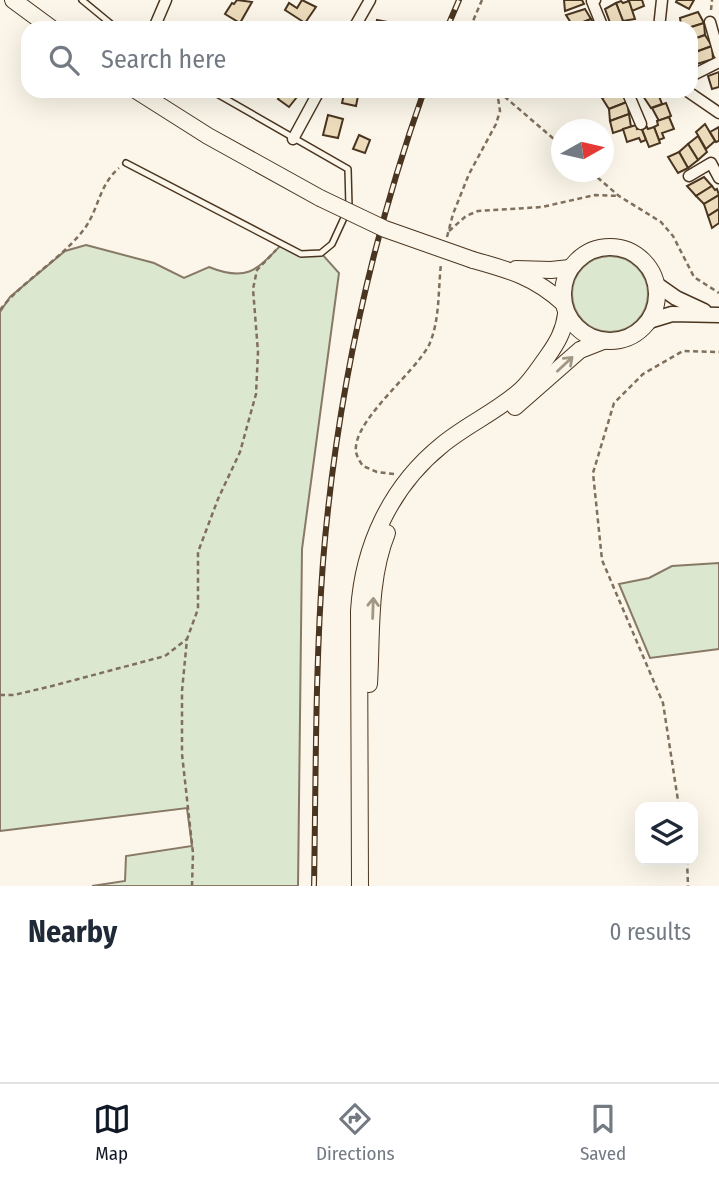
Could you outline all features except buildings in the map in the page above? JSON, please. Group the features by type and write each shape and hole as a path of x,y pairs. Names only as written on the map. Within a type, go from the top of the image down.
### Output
{"main road":[{"path":"13,0 42,21"},
{"path":"148,98 220,143 320,198 385,229 503,269 547,288 580,331 603,341"},
{"path":"360,886 374,589 380,553 389,527 410,492 436,462 525,400 580,350 603,341 627,338 639,332 649,321 656,303 656,284 652,272 641,258 618,247 593,249 578,258 570,268 563,285 565,309 560,338 529,381 509,399 454,435 422,463 394,499 372,542 362,582 359,611 361,847"},
{"path":"503,269 570,268"}],"street":[{"path":"157,21 166,0"},
{"path":"358,21 370,0"},
{"path":"595,0 592,1 600,21"},
{"path":"660,21 662,0"},
{"path":"710,22 719,54"},
{"path":"698,72 719,62"},
{"path":"293,139 316,98"},
{"path":"630,98 640,124"},
{"path":"697,98 719,113"},
{"path":"689,176 711,163 719,178"},
{"path":"656,284 676,299 719,315"},
{"path":"649,321 673,314 719,315"}],"lane":[{"path":"82,0 108,21"},
{"path":"125,163 281,245 301,254 321,253 332,244 349,207 348,169 224,98"}],"path":[{"path":"473,21 482,0"},
{"path":"446,242 469,174 496,124 500,111 499,98"},
{"path":"506,98 551,137"},
{"path":"0,310 10,297 72,243 86,226 108,177 125,163"},
{"path":"603,182 619,196 661,222 673,236 694,276 719,293"},
{"path":"449,231 466,216 478,211 542,207 595,195 619,196"},
{"path":"192,886 193,853 182,754 182,691 187,639 198,610 198,552 240,452 256,394 258,352 253,289 257,270 281,245"},
{"path":"393,474 377,472 363,466 356,453 356,441 364,424 428,347 436,326 441,264"},
{"path":"679,802 663,702 602,561 593,473 614,403 643,374 683,351 719,352"},
{"path":"0,695 40,689 165,656 187,639"},
{"path":"687,865 688,886"}],"green space":[{"path":"86,245 154,263 184,278 209,267 232,274 250,271 264,262 281,245 301,254 321,253 339,273 302,549 298,886 92,886 125,881 126,856 192,846 187,808 0,831 0,312 10,297 65,251"},
{"path":"610,256 624,259 637,267 645,280 648,294 645,308 637,321 624,329 610,332 596,329 583,321 575,308 572,294 575,280 583,267 596,259"},
{"path":"719,563 719,649 650,658 619,584 649,578 672,566"}],"railway":[{"path":"450,21 459,0"},
{"path":"314,886 320,603 337,442 346,382 372,264 387,206 422,98"}]}
